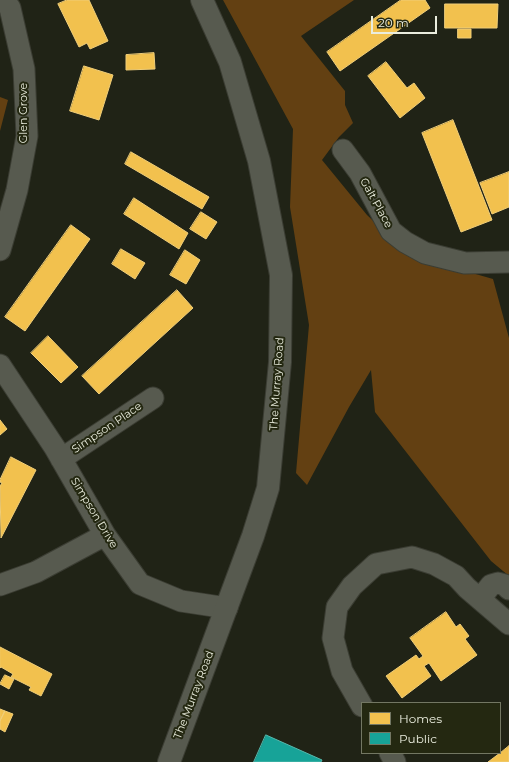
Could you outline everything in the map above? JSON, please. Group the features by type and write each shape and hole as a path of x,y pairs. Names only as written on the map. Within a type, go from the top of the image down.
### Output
{"street":[{"name":"Glen Grove","path":"0,250 17,190 26,136 24,69 10,8 4,0"},
{"name":"The Murray Road","path":"169,762 227,608 253,536 268,488 280,362 280,275 259,161 230,62 202,0"},
{"name":"Galt Place","path":"343,150 360,173 391,231 405,242 425,253 465,263 508,267"},
{"name":"Simpson Drive","path":"0,365 61,459 105,535 140,584 181,601 227,608"},
{"name":"Simpson Place","path":"61,459 153,398"},
{"path":"0,585 36,572 105,535"},
{"path":"361,704 342,671 333,638 337,607 352,586 376,564 412,557 434,564 456,576 467,588 509,624"},
{"path":"480,599 491,585 498,583 505,585 509,589"}],"shaded area":[{"path":"223,0 354,0 301,36 345,91 345,105 353,123 339,137 322,160 367,215 409,255 493,279 509,338 509,576 491,561 375,412 371,370 349,407 307,485 296,473 309,325 290,207 293,129"},
{"path":"0,97 8,100 0,131"}],"building: Homes":[{"path":"67,0 89,0 108,41 90,49 87,43 79,47 58,4"},
{"path":"401,0 425,0 430,8 340,71 327,52"},
{"path":"445,4 498,4 497,28 445,28"},
{"path":"458,29 471,29 471,38 458,38"},
{"path":"154,53 155,69 126,70 126,55"},
{"path":"386,62 407,88 414,83 425,98 400,118 368,76"},
{"path":"84,66 113,75 99,120 70,111"},
{"path":"453,120 492,220 461,232 422,133"},
{"path":"131,152 209,197 202,209 125,164"},
{"path":"509,172 509,207 492,214 480,183"},
{"path":"134,198 188,233 179,249 124,214"},
{"path":"201,212 217,222 206,239 190,229"},
{"path":"71,225 90,239 25,331 5,317"},
{"path":"121,249 145,263 135,279 112,264"},
{"path":"185,250 200,260 186,284 170,275"},
{"path":"177,290 193,308 99,394 82,376"},
{"path":"48,336 78,367 61,383 31,353"},
{"path":"0,420 7,429 0,435"},
{"path":"11,457 36,470 1,538 0,486 2,483 0,480"},
{"path":"446,612 456,627 460,624 469,636 465,639 477,655 441,681 429,663 424,666 431,676 402,698 386,676 416,655 419,659 423,656 410,638"},
{"path":"0,647 52,674 41,696 29,690 31,687 11,677 13,674 1,667 0,668"},
{"path":"5,675 14,679 9,689 0,684"},
{"path":"0,709 5,711 0,721"},
{"path":"5,711 13,714 5,732 0,729 0,721"},
{"path":"509,746 509,762 488,762 499,754 501,754 501,752"}],"building: Public":[{"path":"266,735 322,760 321,762 254,762"}]}
